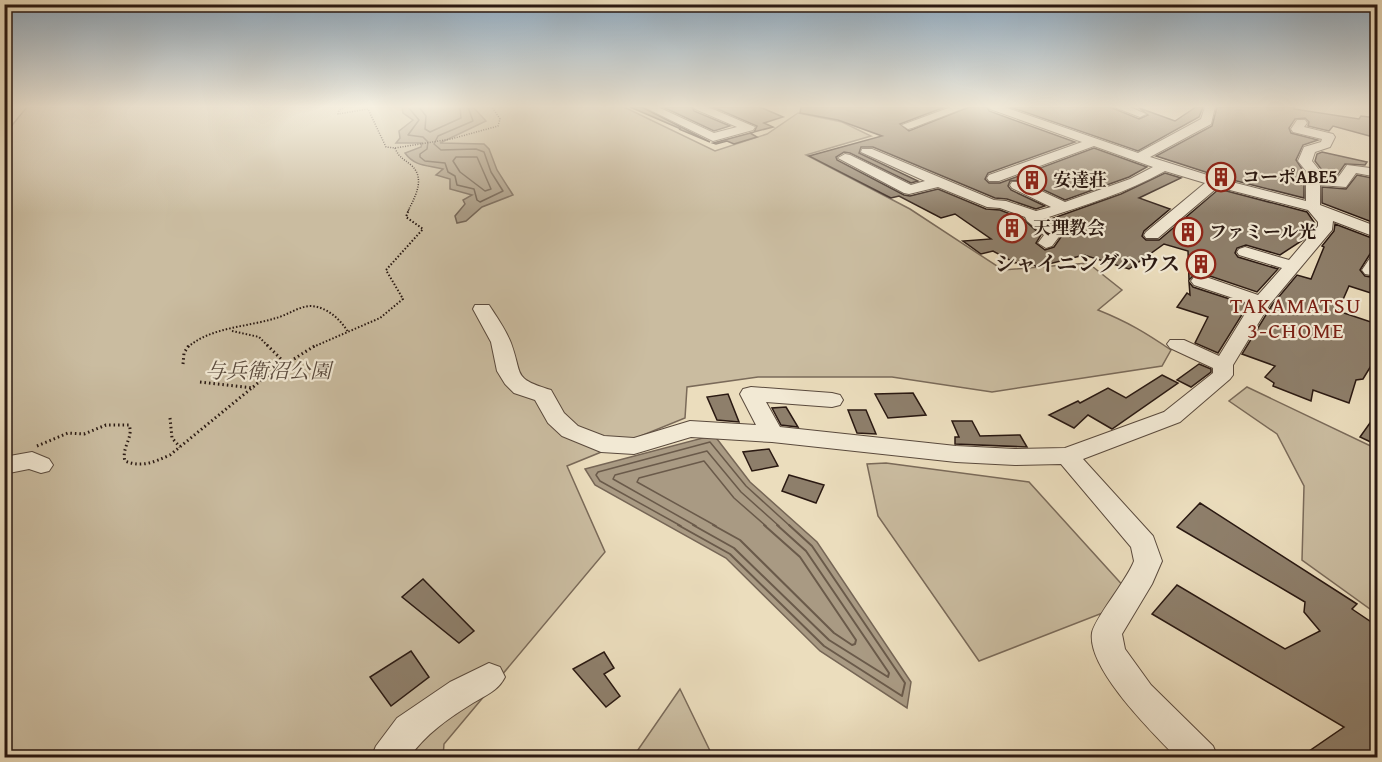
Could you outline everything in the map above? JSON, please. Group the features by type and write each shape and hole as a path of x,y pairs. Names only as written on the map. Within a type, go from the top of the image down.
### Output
{"street":[{"path":"994,178 1092,143"},
{"path":"1096,143 1215,182 1313,207 1377,233"},
{"path":"1139,158 1167,143"},
{"path":"482,309 501,342 507,371 512,379 522,388 543,395 556,418 570,431 601,444 634,446 690,429 956,454 1015,457 1067,456 1172,417 1222,375 1223,365 1262,302 1326,227 1326,221 1313,207 1313,171 1305,161 1309,150 1327,143"},
{"path":"867,152 992,204 1001,204 1036,216"},
{"path":"845,158 909,190 939,182"},
{"path":"1046,243 1053,234 1032,218 1095,198 1135,182 1164,166"},
{"path":"1314,180 1341,184 1352,168 1377,173"},
{"path":"1152,235 1215,182"},
{"path":"1017,185 1064,207"},
{"path":"1245,252 1293,266"},
{"path":"1200,281 1262,302"},
{"path":"1177,344 1223,365"},
{"path":"772,435 751,394 832,400"},
{"path":"4,466 32,460 37,456"},
{"path":"1067,456 1144,543 1148,561 1142,576 1107,633 1110,654 1140,696 1201,758"},
{"path":"388,758 409,729 461,693 489,677"}],"path":[{"path":"384,143 386,147 395,148 430,143"},
{"path":"37,456 68,433 84,434 106,425 119,423 129,425 131,430 123,455 125,461 142,466 155,462 180,447 285,363 312,346 380,320 403,299 386,270 423,229 406,217 418,188 418,176 413,166 402,161 395,148"},
{"path":"183,364 182,353 192,343 204,337 310,306 331,314 342,322 348,332"},
{"path":"230,331 259,337 285,363"},
{"path":"200,382 254,388"},
{"path":"170,418 172,438 180,447"}],"green space":[{"name":"与兵衛沼公園","path":"4,143 698,143 715,151 741,143 849,143 806,155 910,209 1003,270 1088,263 1122,290 1098,310 1136,328 1171,350 1162,366 992,392 892,377 758,377 687,387 685,418 567,466 605,552 444,744 443,757 5,757"},
{"path":"1247,387 1377,449 1377,614 1302,560 1304,486 1277,434 1229,401"},
{"path":"886,463 1029,482 1136,600 979,661 878,516 867,464"},
{"path":"680,689 713,757 633,757"}],"water":[{"path":"396,143 441,143 484,144 489,149 497,170 513,195 482,207 466,221 457,223 455,216 465,204 463,200 472,195 450,189 450,179 436,175 443,169 417,163 409,158 405,153 421,147 422,143"},
{"path":"714,435 750,482 817,542 911,682 907,708 820,651 726,558 595,485 585,469"}],"building":[{"path":"858,143 1073,143 988,173 985,179 989,183 1000,183 1094,148 1147,167 1129,177 1065,200 1023,180 1010,181 1008,186 1011,190 1045,206 1036,209 1007,199 995,198 873,147 861,147 859,153 918,181 911,183 850,153 844,152 836,157 837,160 904,195 910,196 938,189 986,209 1000,210 1023,219 1041,235 1036,243 1045,250 1054,247 1063,234 1048,220 1121,194 1165,173 1181,178 1139,198 1170,209 1144,231 1142,236 1146,240 1159,240 1219,189 1307,212 1316,225 1303,240 1280,255 1246,245 1237,248 1235,253 1238,257 1278,269 1257,292 1207,275 1194,275 1189,280 1188,251 1164,244 1129,269 1084,255 1037,267 1027,261 1015,263 993,251 981,254 963,241 991,239 955,214 941,218 899,196 891,198 809,156"},
{"path":"1113,143 1153,143 1138,151"},
{"path":"1181,143 1310,143 1303,145 1296,160 1304,172 1304,198 1221,177 1156,156"},
{"path":"1322,152 1367,162 1365,165 1345,164 1336,177 1322,175 1322,170 1315,161 1317,154"},
{"path":"1357,175 1377,179 1377,224 1322,203 1322,187 1346,189"},
{"path":"1335,224 1377,240 1376,252 1370,254 1360,270 1365,276 1377,278 1377,295 1349,286 1338,311 1377,324 1377,356 1363,379 1356,380 1349,403 1313,390 1311,401 1273,386 1274,383 1265,377 1275,366 1242,354 1272,305 1297,275 1311,279 1324,247 1322,246 1334,231"},
{"path":"1189,282 1193,287 1248,305 1218,353 1195,343 1208,317 1177,307 1187,293 1190,295"},
{"path":"1199,364 1211,369 1211,372 1191,387 1177,380"},
{"path":"1162,375 1178,383 1112,429 1088,415 1074,428 1049,415 1078,401 1080,403 1108,388 1126,398"},
{"path":"913,393 926,415 888,418 875,394"},
{"path":"728,394 739,422 717,420 707,397"},
{"path":"786,407 798,427 781,425 772,408"},
{"path":"848,410 866,410 876,434 857,433"},
{"path":"1377,413 1377,445 1360,437"},
{"path":"952,421 972,421 980,436 1020,435 1027,447 955,444 955,437 959,437"},
{"path":"769,449 778,466 752,471 743,452"},
{"path":"789,475 824,485 816,503 782,491"},
{"path":"1200,503 1357,604 1352,609 1377,626 1377,758 1299,758 1344,727 1152,614 1177,585 1285,649 1320,631 1304,612 1305,602 1177,527"},
{"path":"423,579 474,631 459,643 402,597"},
{"path":"411,651 429,677 391,706 370,677"},
{"path":"604,652 614,668 604,674 620,696 606,707 573,669"}],"place":[{"name":"コーポABE5","path":"1221,177"},
{"name":"安達荘","path":"1032,180"},
{"name":"天理教会","path":"1012,228"},
{"name":"ファミール光","path":"1188,232"},
{"name":"シャイニングハウス","path":"1201,264"}],"district":[{"name":"TAKAMATSU 3-CHOME","path":"1296,318"}]}
